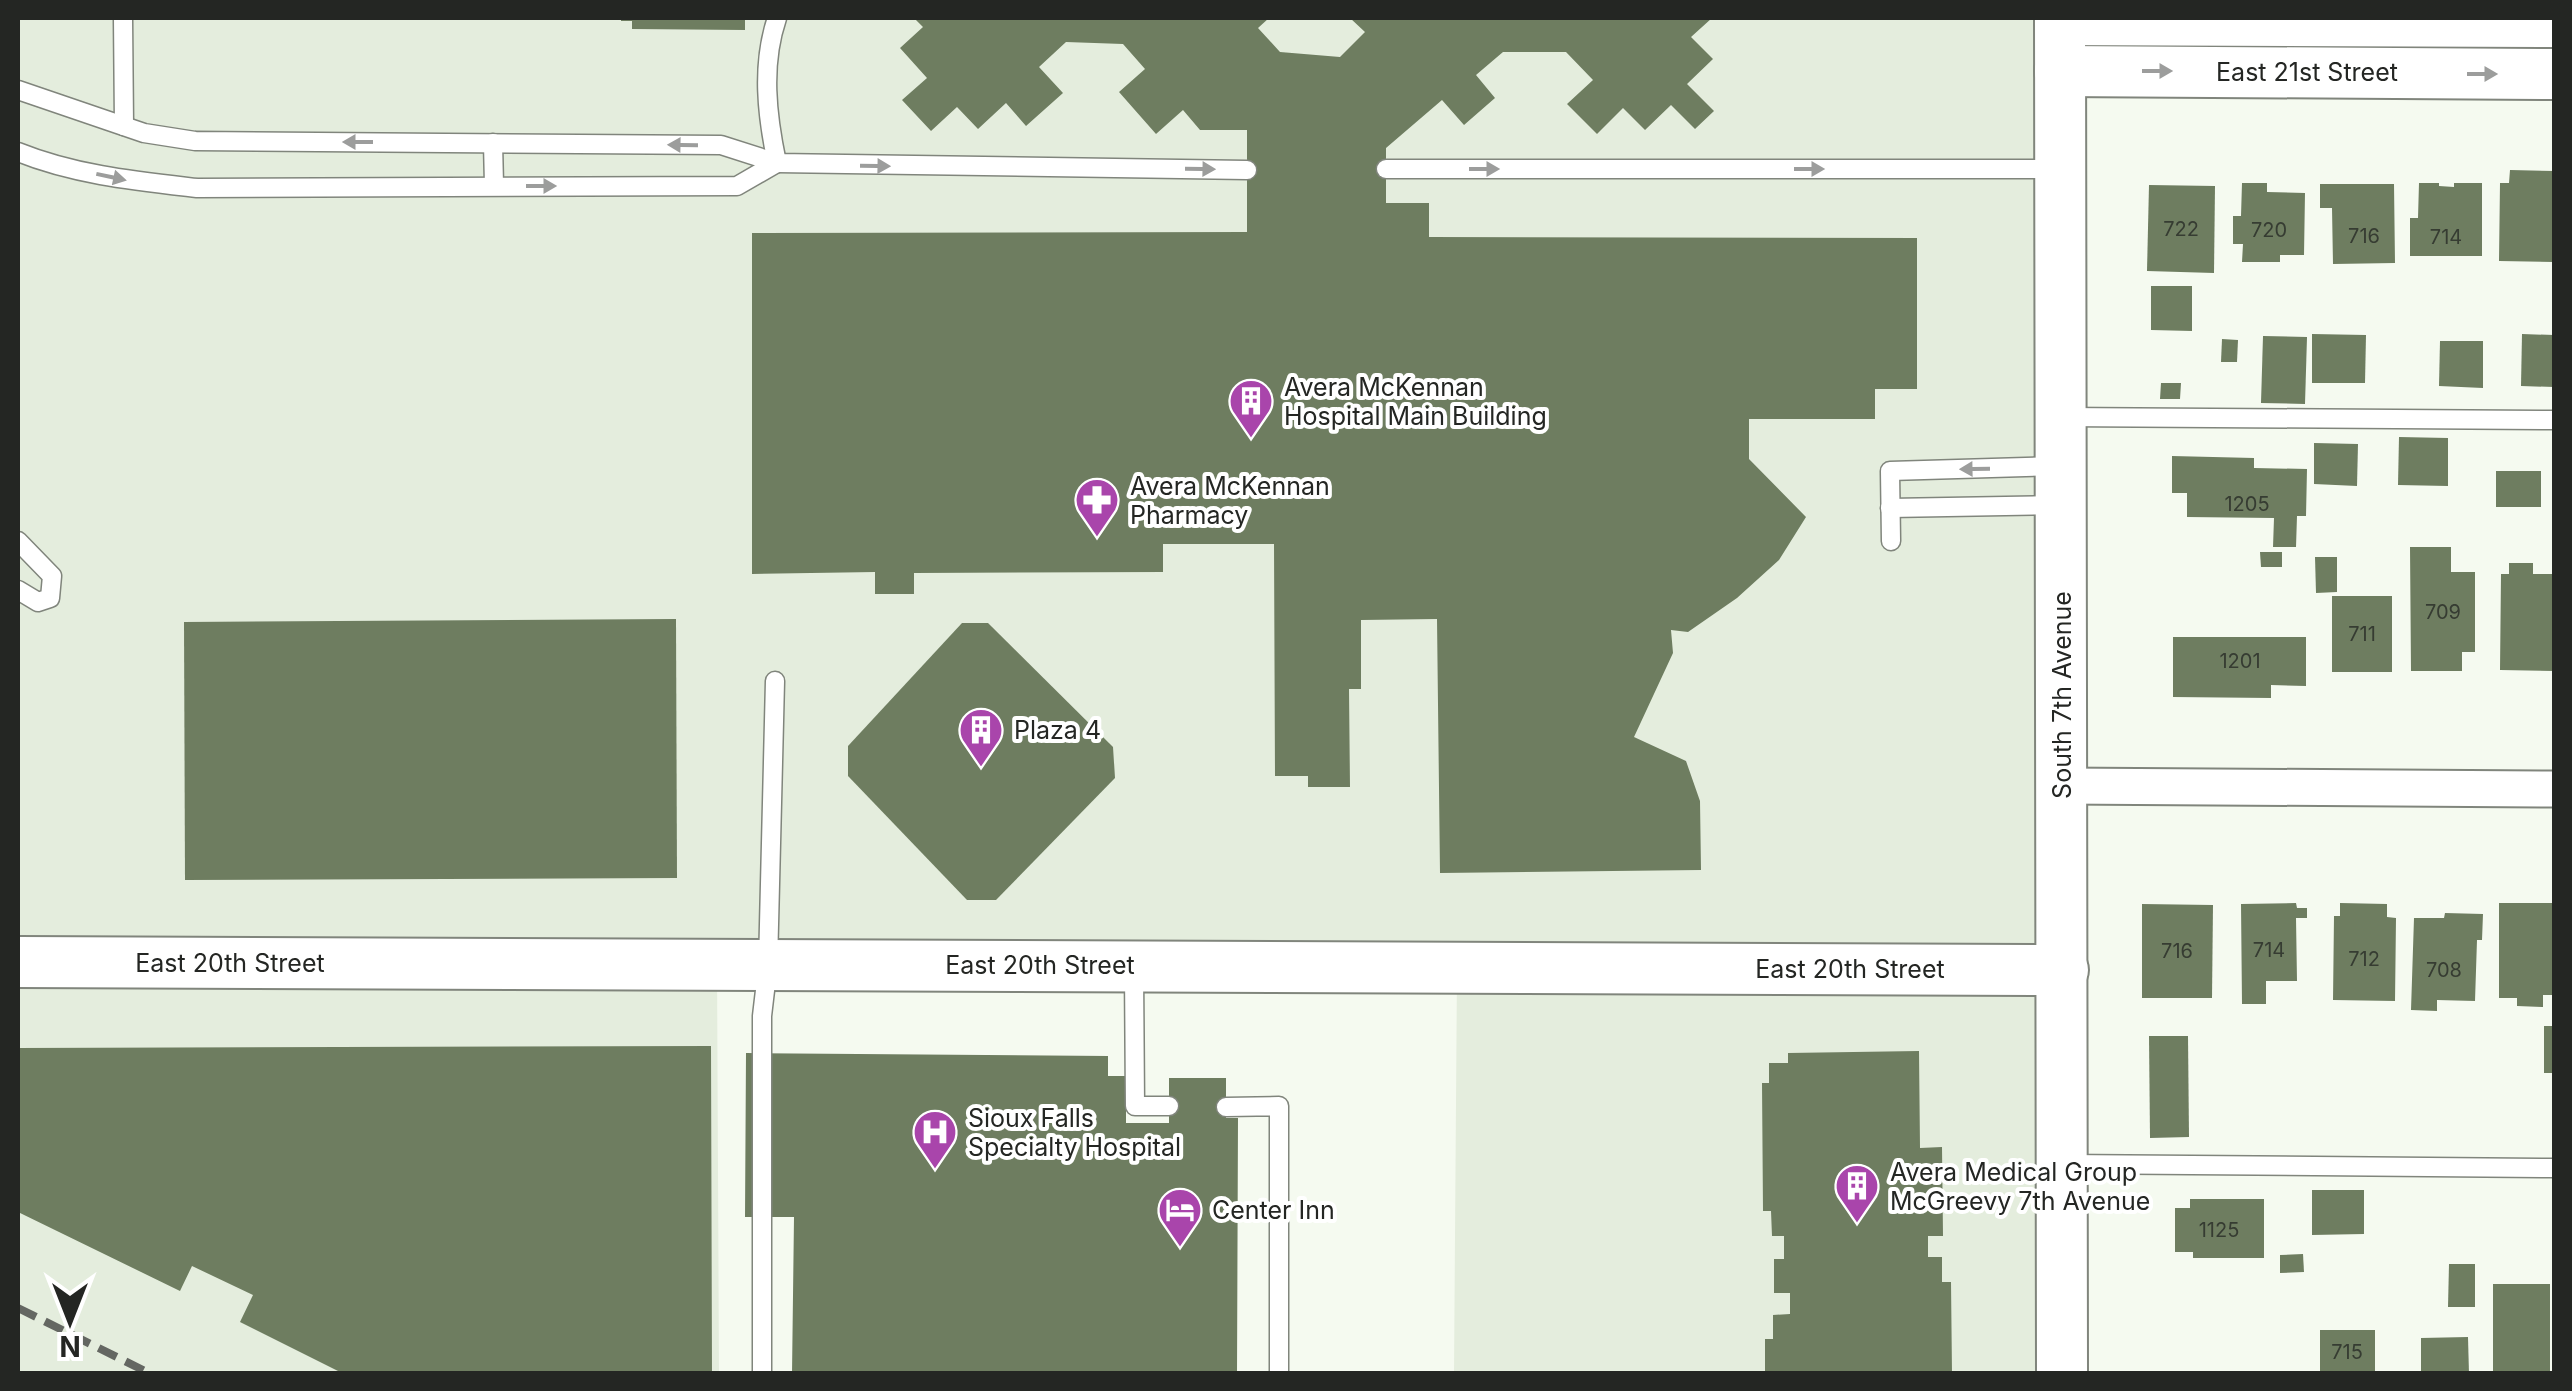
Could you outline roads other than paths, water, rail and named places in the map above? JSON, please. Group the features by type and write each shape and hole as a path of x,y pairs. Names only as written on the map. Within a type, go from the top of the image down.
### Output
{"street":[{"name":"East 21st Street","path":"2060,19 2554,22"},
{"name":"South 7th Avenue","path":"2060,19 2062,1374"},
{"name":"East 21st Street","path":"2060,71 2554,74"},
{"path":"2062,786 2554,788"},
{"name":"East 20th Street","path":"18,962 2063,970"}],"lane":[{"path":"123,18 124,126"},
{"path":"777,18 768,42 768,120 778,163"},
{"path":"18,90 144,132 196,141 721,146 778,163 1247,170"},
{"path":"494,143 494,186"},
{"path":"18,152 122,180 197,188 737,186 778,163"},
{"path":"1386,169 2060,169"},
{"path":"1891,541 1890,471 2061,463 2554,420"},
{"path":"1890,508 2061,463"},
{"path":"18,542 52,576 52,584 50,598 38,602 18,590"},
{"path":"762,1374 762,1016 768,965 775,681"},
{"path":"1134,966 1135,1106 1169,1106"},
{"path":"1226,1107 1279,1106 1279,1374"},
{"path":"2063,1164 2554,1168"}],"railway":[{"path":"18,1308 151,1374"}],"place":[{"name":"Avera McKennan Hospital Main Building","path":"1251,439"},
{"name":"Avera McKennan Pharmacy","path":"1097,538"},
{"name":"Plaza 4","path":"981,768"},
{"name":"Sioux Falls Specialty Hospital","path":"935,1170"},
{"name":"Avera Medical Group McGreevy 7th Avenue","path":"1857,1224"},
{"name":"Center Inn","path":"1180,1248"}]}
